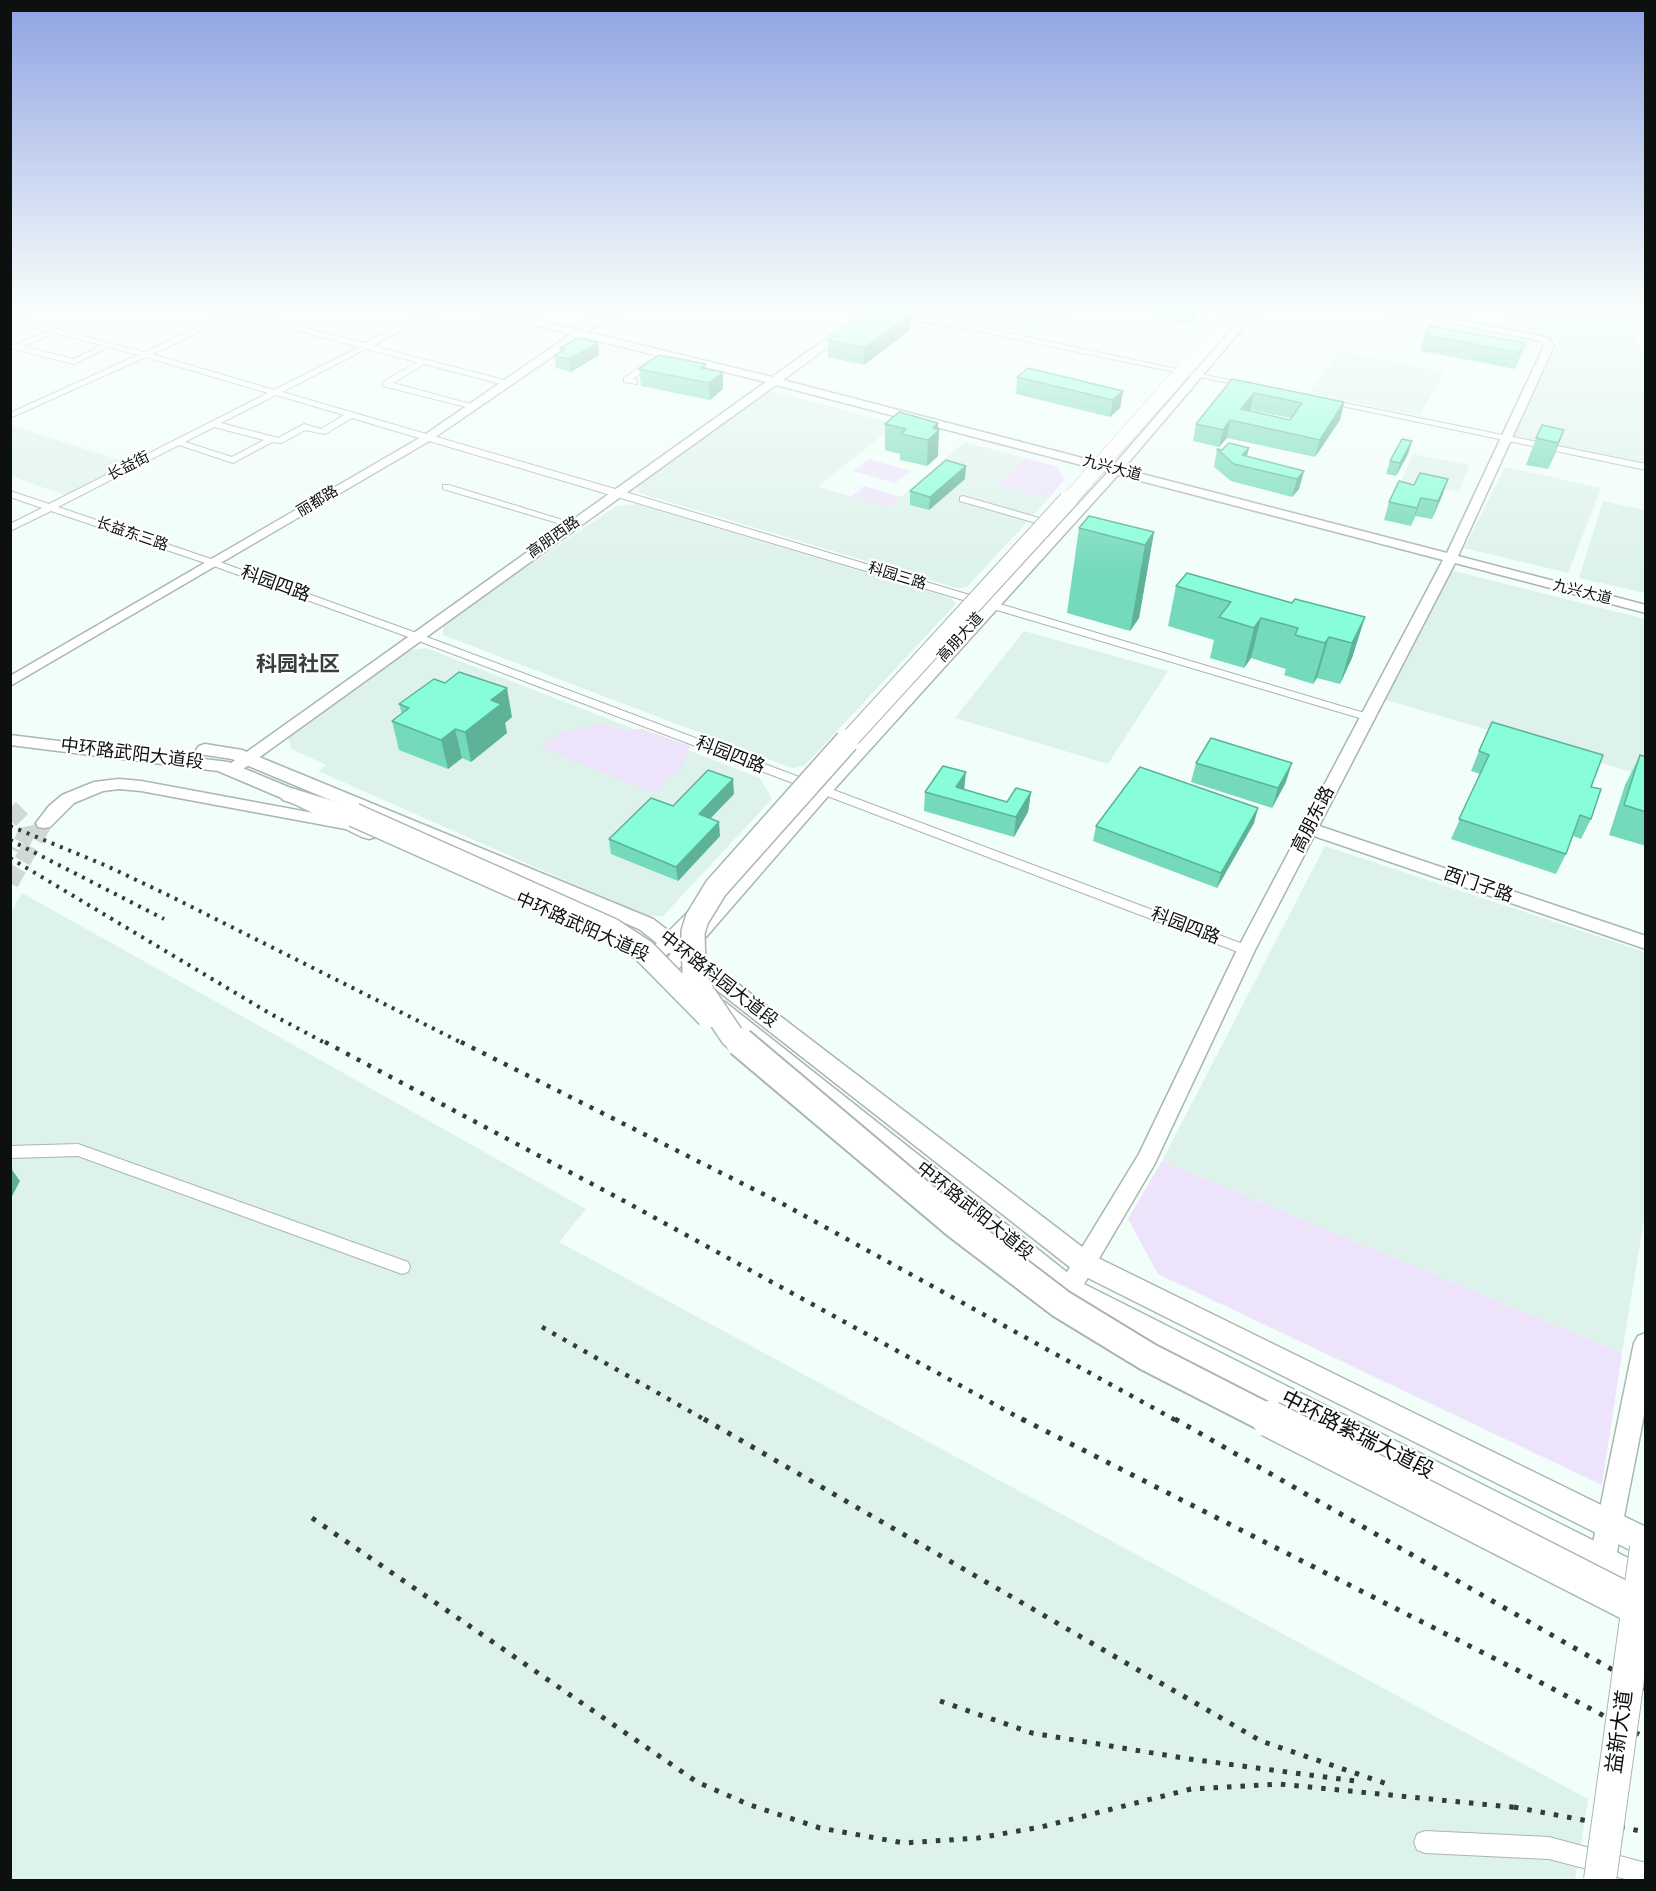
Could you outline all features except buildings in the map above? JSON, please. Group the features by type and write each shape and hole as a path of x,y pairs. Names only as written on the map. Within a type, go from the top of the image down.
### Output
{"highway":[{"path":"732,1036 701,990 694,973 693,932 706,901 822,768 1109,463 1165,396"},
{"path":"985,604 997,572 1014,550 1088,468 1109,463"},
{"path":"352,820 612,930 644,951 702,1011 956,1224 1061,1304 1148,1357 1646,1611"}],"main road":[{"name":"中环路武阳大道段","path":"10,726 234,762 291,795 668,955 1069,1289"},
{"name":"中环路武阳大道段","path":"10,740 234,762"},
{"name":"中环路科园大道段","path":"234,762 646,924 668,955 1085,1264"},
{"name":"中环路紫瑞大道段","path":"1085,1264 1646,1543"},
{"name":"中环路紫瑞大道段","path":"1069,1289 1646,1583"},
{"name":"益新大道","path":"1600,1881 1646,1548"}],"street":[{"path":"10,416 53,396"},
{"name":"长益街","path":"10,528 267,396"},
{"name":"科园三路","path":"284,396 615,491 1367,717"},
{"path":"432,396 471,407"},
{"name":"丽都路","path":"10,682 427,438 486,396"},
{"name":"高朋西路","path":"234,762 746,396"},
{"name":"九兴大道","path":"836,396 1109,463 1450,560 1646,609"},
{"name":"高朋大道","path":"985,604 1050,524 1171,396"},
{"name":"高朋东路","path":"1069,1289 1147,1159 1246,950 1450,560 1526,396"},
{"path":"1323,400 1646,467"},
{"path":"214,424 279,441 304,427 321,432 351,416"},
{"path":"177,442 233,460 271,439"},
{"name":"高朋大道","path":"668,955 1109,463"},
{"path":"446,487 564,522"},
{"name":"高朋西路","path":"412,634 564,522 615,491"},
{"name":"长益东三路","path":"10,494 214,563"},
{"path":"963,499 1050,524"},
{"name":"科园四路","path":"214,563 412,634 1246,950"},
{"path":"44,824 54,810 68,799 100,786 119,784 352,820"},
{"name":"西门子路","path":"1310,829 1646,943"},
{"path":"10,1152 78,1150 402,1267"},
{"path":"1602,1562 1645,1355"},
{"path":"1425,1842 1549,1848 1646,1874"}],"shaded area":[{"path":"762,396 792,396 896,424 818,487 889,507 965,442 1025,458 995,484 1048,499 967,587 957,588 639,493 637,485"},
{"path":"1325,396 1430,396 1419,416"},
{"path":"1533,396 1645,396 1645,464 1514,436"},
{"path":"11,425 128,463 65,495 11,476"},
{"path":"1413,454 1469,465 1459,492 1401,481"},
{"path":"1025,458 1056,466 1065,479 1048,499 995,484"},
{"path":"869,459 911,471 895,483 853,471"},
{"path":"1505,467 1601,488 1568,573 1464,548"},
{"path":"864,486 901,497 889,507 851,497"},
{"path":"1603,501 1645,510 1645,593 1579,578"},
{"path":"637,504 951,598 956,604 804,766 792,768 443,635 443,624 616,506"},
{"path":"1450,570 1645,619 1645,776 1383,699"},
{"path":"1024,631 1168,671 1108,764 955,718"},
{"path":"426,648 760,778 772,799 663,916 646,916 318,771 327,765 291,749 288,736 407,651"},
{"path":"604,723 625,731 642,729 690,746 682,767 653,793 541,747 558,733"},
{"path":"1325,846 1645,952 1645,1214 1622,1353 1162,1161"},
{"path":"22,893 586,1209 559,1242 1588,1799 1575,1880 11,1880 10,914"},
{"path":"1162,1161 1622,1353 1602,1485 1158,1274 1128,1219"}],"tunnel":[{"path":"10,808 25,823 27,832 17,852"},
{"path":"10,883 44,823"}],"railway":[{"path":"10,826 107,866 170,896 464,1044"},
{"path":"10,840 164,919"},
{"path":"10,858 269,1013 327,1044"},
{"path":"325,1042 626,1202 1025,1421"},
{"path":"461,1042 785,1205 1177,1421"},
{"path":"542,1327 707,1421"},
{"path":"704,1419 1261,1741 1393,1786"},
{"path":"1022,1419 1519,1671 1646,1738"},
{"path":"1175,1419 1646,1689"},
{"path":"312,1518 697,1782 750,1805 820,1828 904,1843 978,1838 1041,1827 1191,1789 1279,1784 1517,1808"},
{"path":"940,1701 1032,1733 1189,1759 1363,1782"},
{"path":"1517,1808 1646,1832"}],"district":[{"name":"科园社区","path":"298,666"}]}
